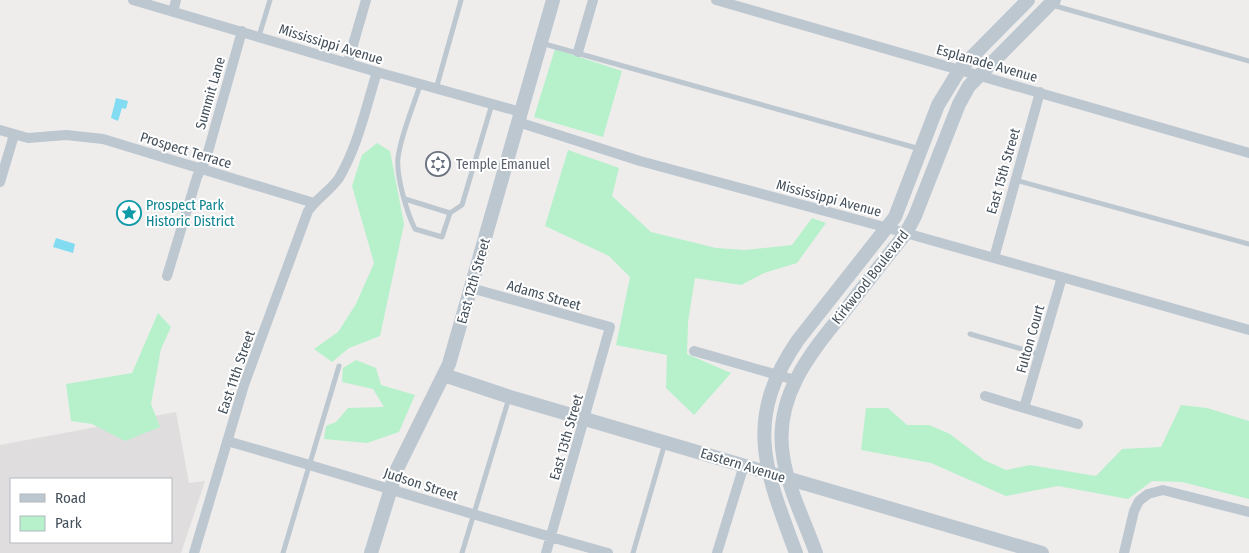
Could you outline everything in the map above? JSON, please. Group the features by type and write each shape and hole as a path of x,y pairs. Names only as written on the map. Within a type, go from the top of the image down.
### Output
{"street":[{"name":"Mississippi Avenue","path":"133,0 348,62 420,85 492,104 519,117 640,161 888,228 1249,330"},
{"path":"173,12 176,0"},
{"path":"348,62 366,0"},
{"name":"East 12th Street","path":"371,553 390,488 444,375 471,288 552,0"},
{"path":"578,52 593,0"},
{"name":"Esplanade Avenue","path":"716,0 1249,153"},
{"name":"Kirkwood Boulevard","path":"796,553 768,472 764,451 764,428 771,390 798,340 888,228 902,202 938,105 960,69 1028,0"},
{"name":"Kirkwood Boulevard","path":"816,553 789,479 781,441 783,418 795,380 815,347 906,233 915,216 959,104 979,74 1052,2"},
{"name":"Summit Lane","path":"167,276 242,31"},
{"path":"314,203 329,192 352,152 377,72"},
{"name":"East 15th Street","path":"994,258 1040,92"},
{"name":"Prospect Terrace","path":"0,130 28,138 66,135 103,139 314,203"},
{"path":"0,182 14,135"},
{"name":"East 11th Street","path":"194,553 244,385 308,211 314,203"},
{"name":"Fulton Court","path":"1024,408 1062,278"},
{"name":"Adams Street","path":"471,288 610,328"},
{"name":"East 13th Street","path":"546,553 586,420 610,328"},
{"path":"694,351 795,380"},
{"name":"Eastern Avenue","path":"444,375 586,420 1042,553"},
{"path":"985,396 1078,424"},
{"name":"Judson Street","path":"227,441 390,488 474,516 608,553"},
{"path":"717,553 744,465"},
{"path":"1124,553 1134,511 1139,501 1148,494 1163,490 1249,512"}],"lane":[{"path":"259,36 270,0"},
{"path":"436,89 462,0"},
{"path":"1052,2 1249,61"},
{"path":"540,43 578,52 921,150"},
{"path":"420,85 398,159 409,217 415,229 442,237 450,213 462,205 492,104"},
{"path":"1015,180 1249,244"},
{"path":"405,198 450,213"},
{"path":"970,334 1040,354"},
{"path":"283,553 308,464 339,366"},
{"path":"462,553 510,397"},
{"path":"633,553 666,442"}],"shaded area":[{"path":"176,412 189,483 205,481 181,553 0,553 0,445"}],"green space":[{"path":"555,49 622,71 603,137 534,117"},
{"path":"377,143 390,151 404,224 380,336 349,348 332,362 314,349 338,332 356,304 374,263 352,186 362,155"},
{"path":"568,150 619,168 612,196 651,232 716,248 745,250 792,245 812,218 826,223 797,263 764,273 741,285 695,278 688,322 687,354 731,373 694,415 666,388 667,355 616,345 630,277 609,256 545,226"},
{"path":"158,313 171,327 161,349 151,404 160,427 125,441 92,424 71,421 66,384 132,373"},
{"path":"356,360 376,368 381,385 415,395 399,432 367,443 324,439 326,426 336,422 348,408 384,407 373,389 342,382 343,368"},
{"path":"1181,405 1207,408 1249,421 1249,499 1182,482 1152,481 1128,499 1058,486 1006,496 931,463 861,450 866,408 888,408 907,425 929,425 950,434 984,460 1006,470 1030,465 1096,476 1122,449 1161,447"}],"water":[{"path":"116,98 128,101 126,109 122,108 118,121 111,118"},
{"path":"56,238 75,244 73,253 53,247"}],"place":[{"name":"Temple Emanuel","path":"438,164"},
{"name":"Prospect Park Historic District","path":"129,213"}]}
